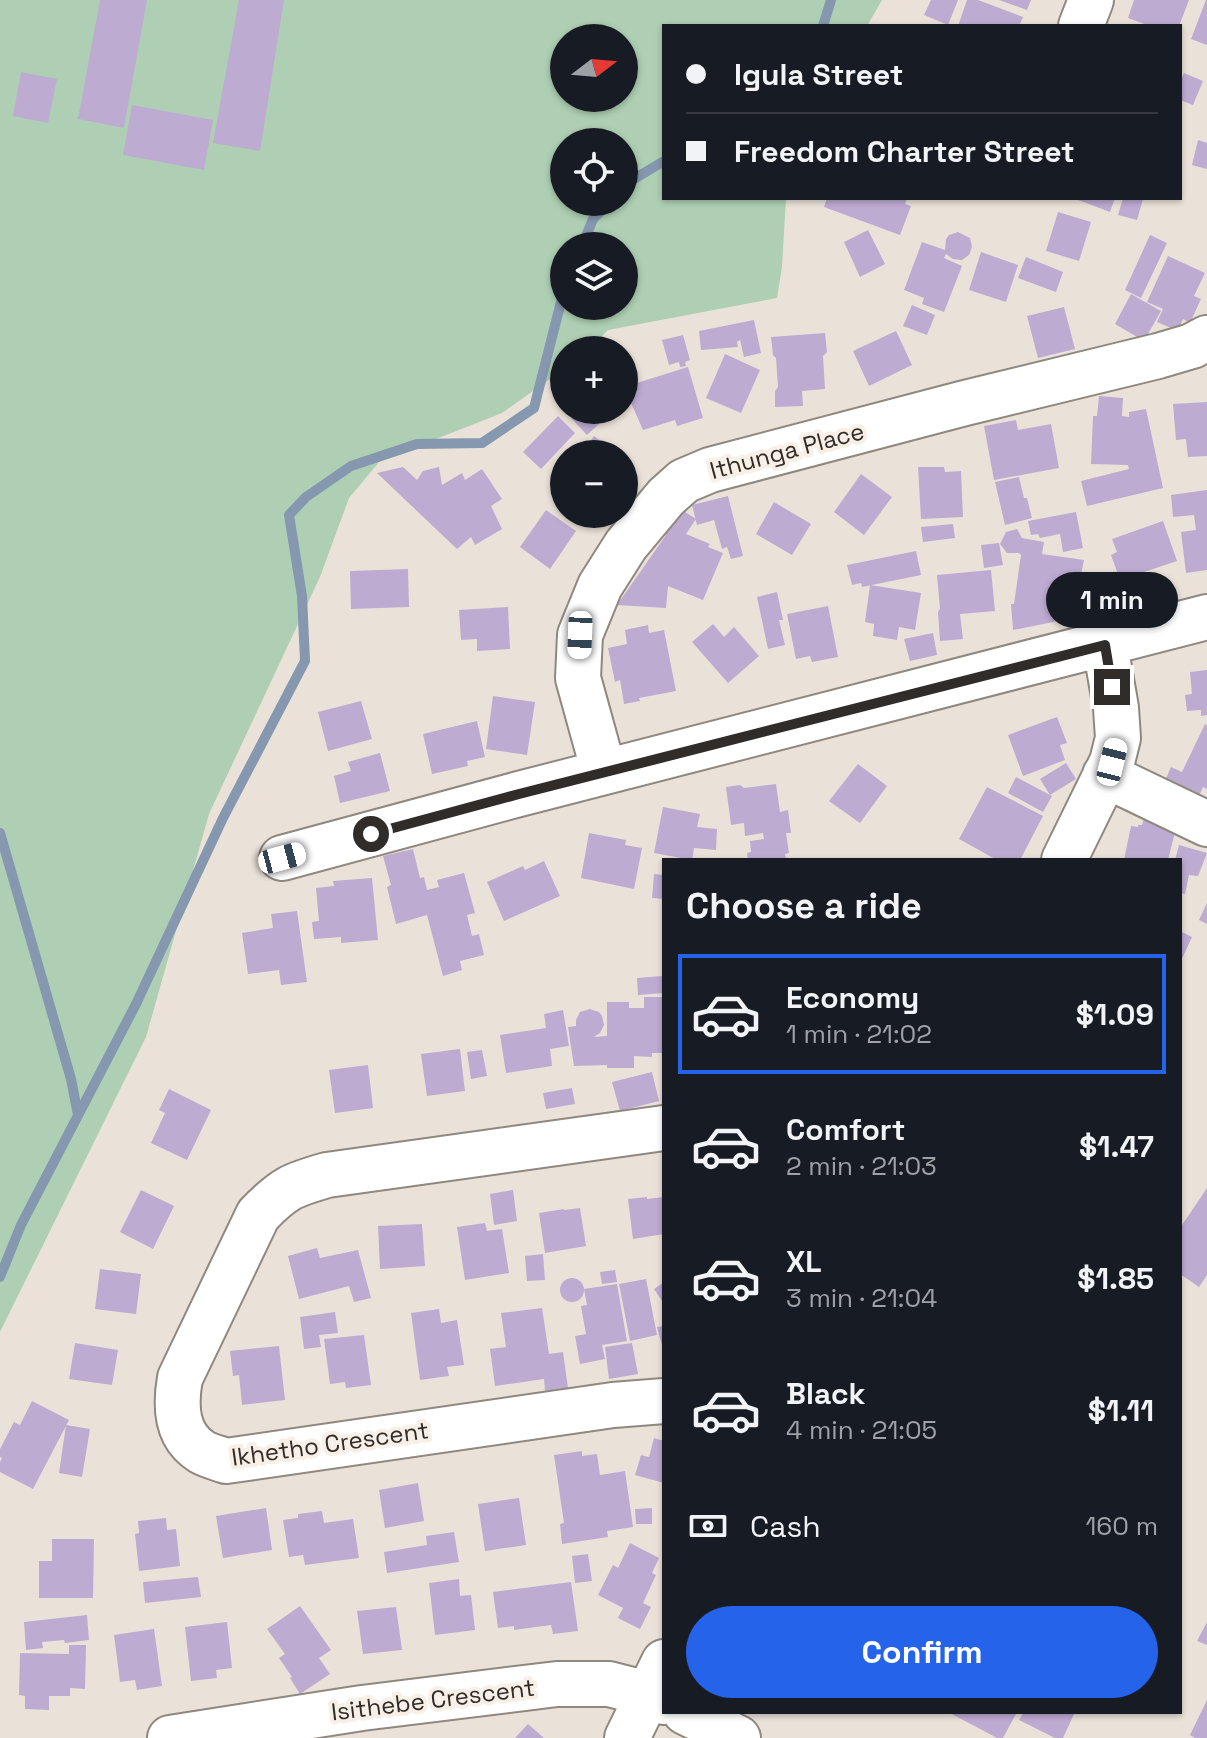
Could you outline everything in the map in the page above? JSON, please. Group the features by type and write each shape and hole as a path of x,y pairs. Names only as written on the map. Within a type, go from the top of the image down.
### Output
{"street":[{"path":"1082,24 1091,0"},
{"name":"Ithunga Place","path":"604,772 578,678 580,635 600,586 626,545 666,497 684,481 725,466 1158,356 1207,338"},
{"path":"282,858 1207,617"},
{"path":"1065,858 1112,762 1118,738 1105,645"},
{"path":"1105,775 1207,824"},
{"name":"Ikhetho Crescent","path":"662,1128 327,1175 296,1183 276,1196 258,1215 196,1342 180,1378 177,1396 178,1415 185,1438 203,1452 226,1461 613,1405 662,1401"},
{"name":"Isithebe Crescent","path":"170,1738 362,1708 557,1684 609,1684 662,1692"},
{"path":"627,1738 662,1696"},
{"name":"Isithebe Crescent","path":"700,1714 738,1738"}],"green space":[{"path":"0,0 882,0 868,24 662,24 662,200 786,200 777,298 608,330 602,336 550,336 550,379 502,413 380,461 349,498 320,577 209,814 146,1037 0,1332"}],"building":[{"path":"100,0 147,0 124,128 78,119"},
{"path":"239,0 284,0 260,151 213,143"},
{"path":"931,0 958,0 948,24 924,15"},
{"path":"967,0 978,0 1023,17 1020,24 959,24"},
{"path":"999,0 1031,0 1027,10"},
{"path":"1134,0 1189,0 1180,24 1144,24 1128,18"},
{"path":"1207,0 1207,45 1191,39"},
{"path":"21,72 57,79 48,123 13,116"},
{"path":"1184,73 1203,81 1193,105 1182,101"},
{"path":"132,105 213,120 204,170 123,155"},
{"path":"1198,140 1207,143 1207,169 1192,165"},
{"path":"826,200 906,200 905,204 911,206 900,235 824,207"},
{"path":"1078,200 1114,200 1110,212"},
{"path":"1122,200 1143,200 1137,220 1118,215"},
{"path":"1058,212 1091,222 1079,261 1046,251"},
{"path":"868,230 885,264 860,277 844,242"},
{"path":"958,232 970,238 972,247 969,255 962,260 946,254 944,258 962,266 944,312 922,304 924,298 904,290 922,242 945,250 946,239"},
{"path":"1150,235 1167,243 1141,298 1125,290"},
{"path":"981,252 1018,265 1006,302 969,290"},
{"path":"1168,256 1205,273 1194,296 1201,299 1190,323 1183,319 1178,331 1157,322 1163,309 1147,302"},
{"path":"1026,257 1063,272 1056,292 1018,278"},
{"path":"1131,294 1161,311 1144,341 1115,324"},
{"path":"912,305 935,315 927,335 903,326"},
{"path":"1064,307 1075,349 1038,358 1027,316"},
{"path":"754,320 761,353 744,357 740,340 738,347 701,350 699,331"},
{"path":"896,331 912,365 869,386 853,351"},
{"path":"825,333 825,389 802,391 803,406 775,407 778,387 771,337"},
{"path":"683,335 690,360 685,362 686,366 680,367 679,362 669,365 662,340"},
{"path":"725,354 760,370 741,413 706,398"},
{"path":"688,367 703,418 677,426 675,420 643,430 638,419 638,383"},
{"path":"1099,396 1123,398 1122,416 1129,417 1129,412 1146,409 1163,488 1087,506 1081,481 1129,469 1128,465 1091,464 1093,416 1097,416"},
{"path":"1207,402 1207,456 1188,457 1186,439 1176,440 1173,404"},
{"path":"1016,420 1018,430 1051,424 1059,468 994,480 984,426"},
{"path":"550,424 566,424 575,433 568,440 550,440 550,459 541,469 523,452"},
{"path":"577,424 599,424 587,435"},
{"path":"403,467 417,480 423,471 439,467 442,485 462,473 465,480 482,469 502,499 491,506 502,529 475,545 471,537 457,549 377,473"},
{"path":"918,467 944,467 945,472 961,471 963,517 921,519"},
{"path":"861,474 892,497 864,535 834,512"},
{"path":"1019,477 1032,518 1005,525 995,482"},
{"path":"1207,490 1207,570 1186,573 1181,532 1196,530 1194,515 1173,517 1171,495"},
{"path":"728,496 743,556 731,559 727,547 722,549 714,520 697,525 692,505"},
{"path":"774,502 811,524 792,555 756,534"},
{"path":"679,508 696,519 686,534 723,553 703,600 668,586 666,608 617,605 666,535 662,532"},
{"path":"546,510 550,513 550,528 572,528 576,531 550,569 520,547"},
{"path":"1076,512 1083,548 1063,552 1060,534 1040,538 1038,534 1031,535 1028,521"},
{"path":"1163,521 1177,561 1120,580 1111,555 1117,552 1112,539"},
{"path":"953,524 955,538 923,542 921,527"},
{"path":"1017,529 1022,538 1044,542 1042,554 1084,560 1081,574 1091,576 1083,616 1013,630 1011,604 1014,604 1021,555 1007,553 1000,544 1006,532"},
{"path":"999,543 1003,565 984,568 981,545"},
{"path":"916,551 921,575 862,587 861,583 852,585 847,565"},
{"path":"408,569 409,607 351,609 350,571"},
{"path":"991,570 995,611 960,614 963,639 940,641 937,575"},
{"path":"870,585 921,593 915,630 899,627 897,640 873,636 874,624 865,622"},
{"path":"777,592 785,645 768,649 757,597"},
{"path":"828,606 838,657 812,662 810,656 796,659 787,614"},
{"path":"508,607 510,649 477,651 477,639 461,640 459,610"},
{"path":"713,624 724,637 734,627 759,656 728,683 692,642"},
{"path":"648,625 649,633 664,630 676,691 624,704 620,680 615,682 608,648 627,644 625,630"},
{"path":"933,633 937,655 910,661 904,639"},
{"path":"1207,670 1207,715 1201,716 1201,710 1187,711 1185,695 1192,694 1190,672"},
{"path":"493,696 535,702 527,755 486,749"},
{"path":"361,701 372,739 328,751 318,712"},
{"path":"1057,717 1067,743 1060,745 1065,760 1023,776 1008,735"},
{"path":"477,721 485,757 467,761 468,766 432,774 423,734"},
{"path":"1205,724 1207,789 1203,787 1197,801 1163,785 1171,767 1182,772"},
{"path":"380,753 390,791 340,803 334,776 351,771 348,762"},
{"path":"1066,763 1076,779 1050,795 1040,779"},
{"path":"858,764 887,786 860,823 829,801"},
{"path":"1016,777 1052,796 1043,812 1008,793"},
{"path":"776,784 780,812 788,810 791,833 786,833 789,853 785,854 786,858 748,858 747,853 751,852 750,841 764,839 763,833 745,836 744,823 731,825 726,787 740,785 744,788"},
{"path":"987,787 1043,816 1021,858 993,858 959,839"},
{"path":"1148,804 1177,817 1171,832 1175,832 1168,858 1124,858 1131,826 1142,825"},
{"path":"663,807 700,814 697,827 717,829 716,850 694,848 692,858 654,853"},
{"path":"589,833 626,840 625,845 642,848 634,889 581,878"},
{"path":"1179,845 1207,853 1198,876 1189,875 1185,894 1182,893 1182,858 1176,858"},
{"path":"413,849 420,878 424,877 427,890 439,887 437,880 464,873 475,913 467,915 472,936 479,934 484,955 460,961 462,970 443,976 427,915 396,924 387,887 391,885 383,856"},
{"path":"544,861 560,896 504,921 487,882 523,866 525,870"},
{"path":"654,874 662,875 662,899 652,898"},
{"path":"372,878 378,940 341,943 341,937 314,939 312,922 319,921 316,888 334,886 333,881"},
{"path":"1207,903 1207,924 1199,920"},
{"path":"297,911 307,982 281,985 279,970 248,974 242,933 273,928 271,914"},
{"path":"1182,932 1192,937 1182,959"},
{"path":"662,976 662,993 638,995 637,978"},
{"path":"644,997 662,997 662,1053 652,1053 652,1057 634,1056 634,1068 574,1066 568,1027 576,1026 580,1012 590,1009 602,1016 604,1025 594,1037 607,1036 607,1002 629,1002 629,1008 644,1008"},
{"path":"563,1010 569,1046 550,1049 552,1066 506,1073 500,1035 546,1028 544,1014"},
{"path":"460,1049 465,1091 427,1096 421,1054"},
{"path":"482,1050 487,1076 471,1079 467,1052"},
{"path":"368,1065 373,1108 335,1113 329,1070"},
{"path":"652,1072 659,1101 620,1111 612,1082"},
{"path":"572,1088 575,1104 546,1109 543,1093"},
{"path":"169,1089 211,1110 187,1160 151,1143 165,1113 159,1110"},
{"path":"1207,1188 1207,1275 1199,1287 1182,1275 1182,1225"},
{"path":"141,1190 174,1206 153,1249 120,1232"},
{"path":"513,1190 517,1221 494,1225 490,1194"},
{"path":"662,1197 662,1234 633,1239 628,1199"},
{"path":"580,1208 586,1246 545,1253 539,1213"},
{"path":"485,1223 487,1231 502,1229 509,1273 465,1280 457,1227"},
{"path":"422,1224 425,1266 380,1269 378,1226"},
{"path":"317,1248 320,1258 358,1250 371,1298 354,1302 349,1286 299,1299 288,1256"},
{"path":"543,1254 545,1280 527,1281 525,1256"},
{"path":"100,1269 141,1274 136,1314 95,1309"},
{"path":"615,1270 617,1282 602,1284 600,1272"},
{"path":"572,1278 581,1281 584,1290 581,1299 572,1302 563,1299 560,1290 563,1281"},
{"path":"646,1279 657,1335 630,1341 619,1284"},
{"path":"662,1283 662,1301 654,1289"},
{"path":"617,1284 627,1341 602,1345 605,1359 580,1364 575,1336 586,1334 581,1306 587,1305 584,1289"},
{"path":"542,1308 549,1354 563,1352 568,1388 545,1391 544,1379 495,1386 490,1349 506,1347 501,1313"},
{"path":"439,1309 441,1323 457,1320 464,1365 447,1367 449,1376 420,1380 411,1313"},
{"path":"335,1312 338,1333 319,1335 321,1347 304,1349 300,1317"},
{"path":"662,1326 662,1345 657,1327"},
{"path":"364,1335 371,1385 346,1388 345,1382 330,1384 324,1339"},
{"path":"75,1343 118,1350 112,1385 69,1379"},
{"path":"632,1343 638,1374 609,1379 605,1347"},
{"path":"279,1346 285,1400 242,1405 239,1375 233,1376 230,1351"},
{"path":"32,1401 69,1420 33,1489 0,1472 0,1449 14,1422 20,1425"},
{"path":"66,1425 90,1429 82,1477 59,1473"},
{"path":"654,1438 662,1440 662,1482 635,1475 641,1455 649,1457"},
{"path":"582,1451 582,1456 597,1454 600,1475 625,1471 633,1527 607,1531 608,1537 562,1544 560,1524 564,1523 554,1455"},
{"path":"418,1483 424,1521 385,1528 379,1490"},
{"path":"519,1498 526,1545 485,1551 478,1504"},
{"path":"266,1508 272,1550 223,1558 216,1516"},
{"path":"652,1508 652,1524 636,1524 635,1509"},
{"path":"322,1511 324,1523 353,1519 359,1558 305,1565 303,1555 289,1557 283,1520 298,1518 298,1514"},
{"path":"166,1518 167,1530 176,1529 180,1566 139,1571 135,1534 139,1533 138,1521"},
{"path":"454,1532 459,1562 387,1573 384,1552 427,1545 426,1536"},
{"path":"52,1539 94,1539 93,1598 39,1598 39,1561 52,1561"},
{"path":"630,1543 659,1558 652,1573 656,1575 643,1603 651,1607 640,1629 618,1618 623,1608 598,1595 613,1565 618,1568"},
{"path":"588,1554 592,1581 575,1583 572,1556"},
{"path":"198,1577 201,1597 145,1603 143,1582"},
{"path":"459,1579 460,1596 471,1595 475,1630 435,1635 429,1583"},
{"path":"571,1582 578,1631 553,1634 551,1625 514,1630 514,1626 498,1628 493,1592"},
{"path":"300,1606 331,1650 319,1658 330,1674 300,1694 279,1658 285,1654 267,1629"},
{"path":"396,1607 402,1650 363,1654 357,1611"},
{"path":"87,1615 89,1640 42,1642 43,1648 26,1650 24,1622"},
{"path":"227,1622 232,1668 216,1670 217,1678 191,1681 185,1627"},
{"path":"1207,1622 1207,1645 1197,1641"},
{"path":"154,1629 162,1686 137,1690 135,1680 120,1682 114,1635"},
{"path":"69,1645 86,1645 85,1689 70,1688 70,1696 49,1696 49,1710 25,1709 25,1696 19,1695 20,1653 69,1654"},
{"path":"1207,1700 1207,1738 1195,1738 1190,1735"},
{"path":"952,1714 1016,1714 1003,1738 997,1738"},
{"path":"1023,1714 1074,1714 1063,1738 1055,1738 1019,1720"},
{"path":"528,1724 544,1738 515,1738"}],"waterway":[{"path":"824,24 831,0"},
{"path":"638,177 662,162"},
{"path":"588,232 596,216"},
{"path":"0,1277 21,1225 136,1004 223,818 305,661 302,596 289,515 306,497 351,466 417,444 482,443 534,408 556,320"},
{"path":"0,833 71,1079 78,1115"}],"route":[{"path":"371,834 1105,645 1112,687"}]}
